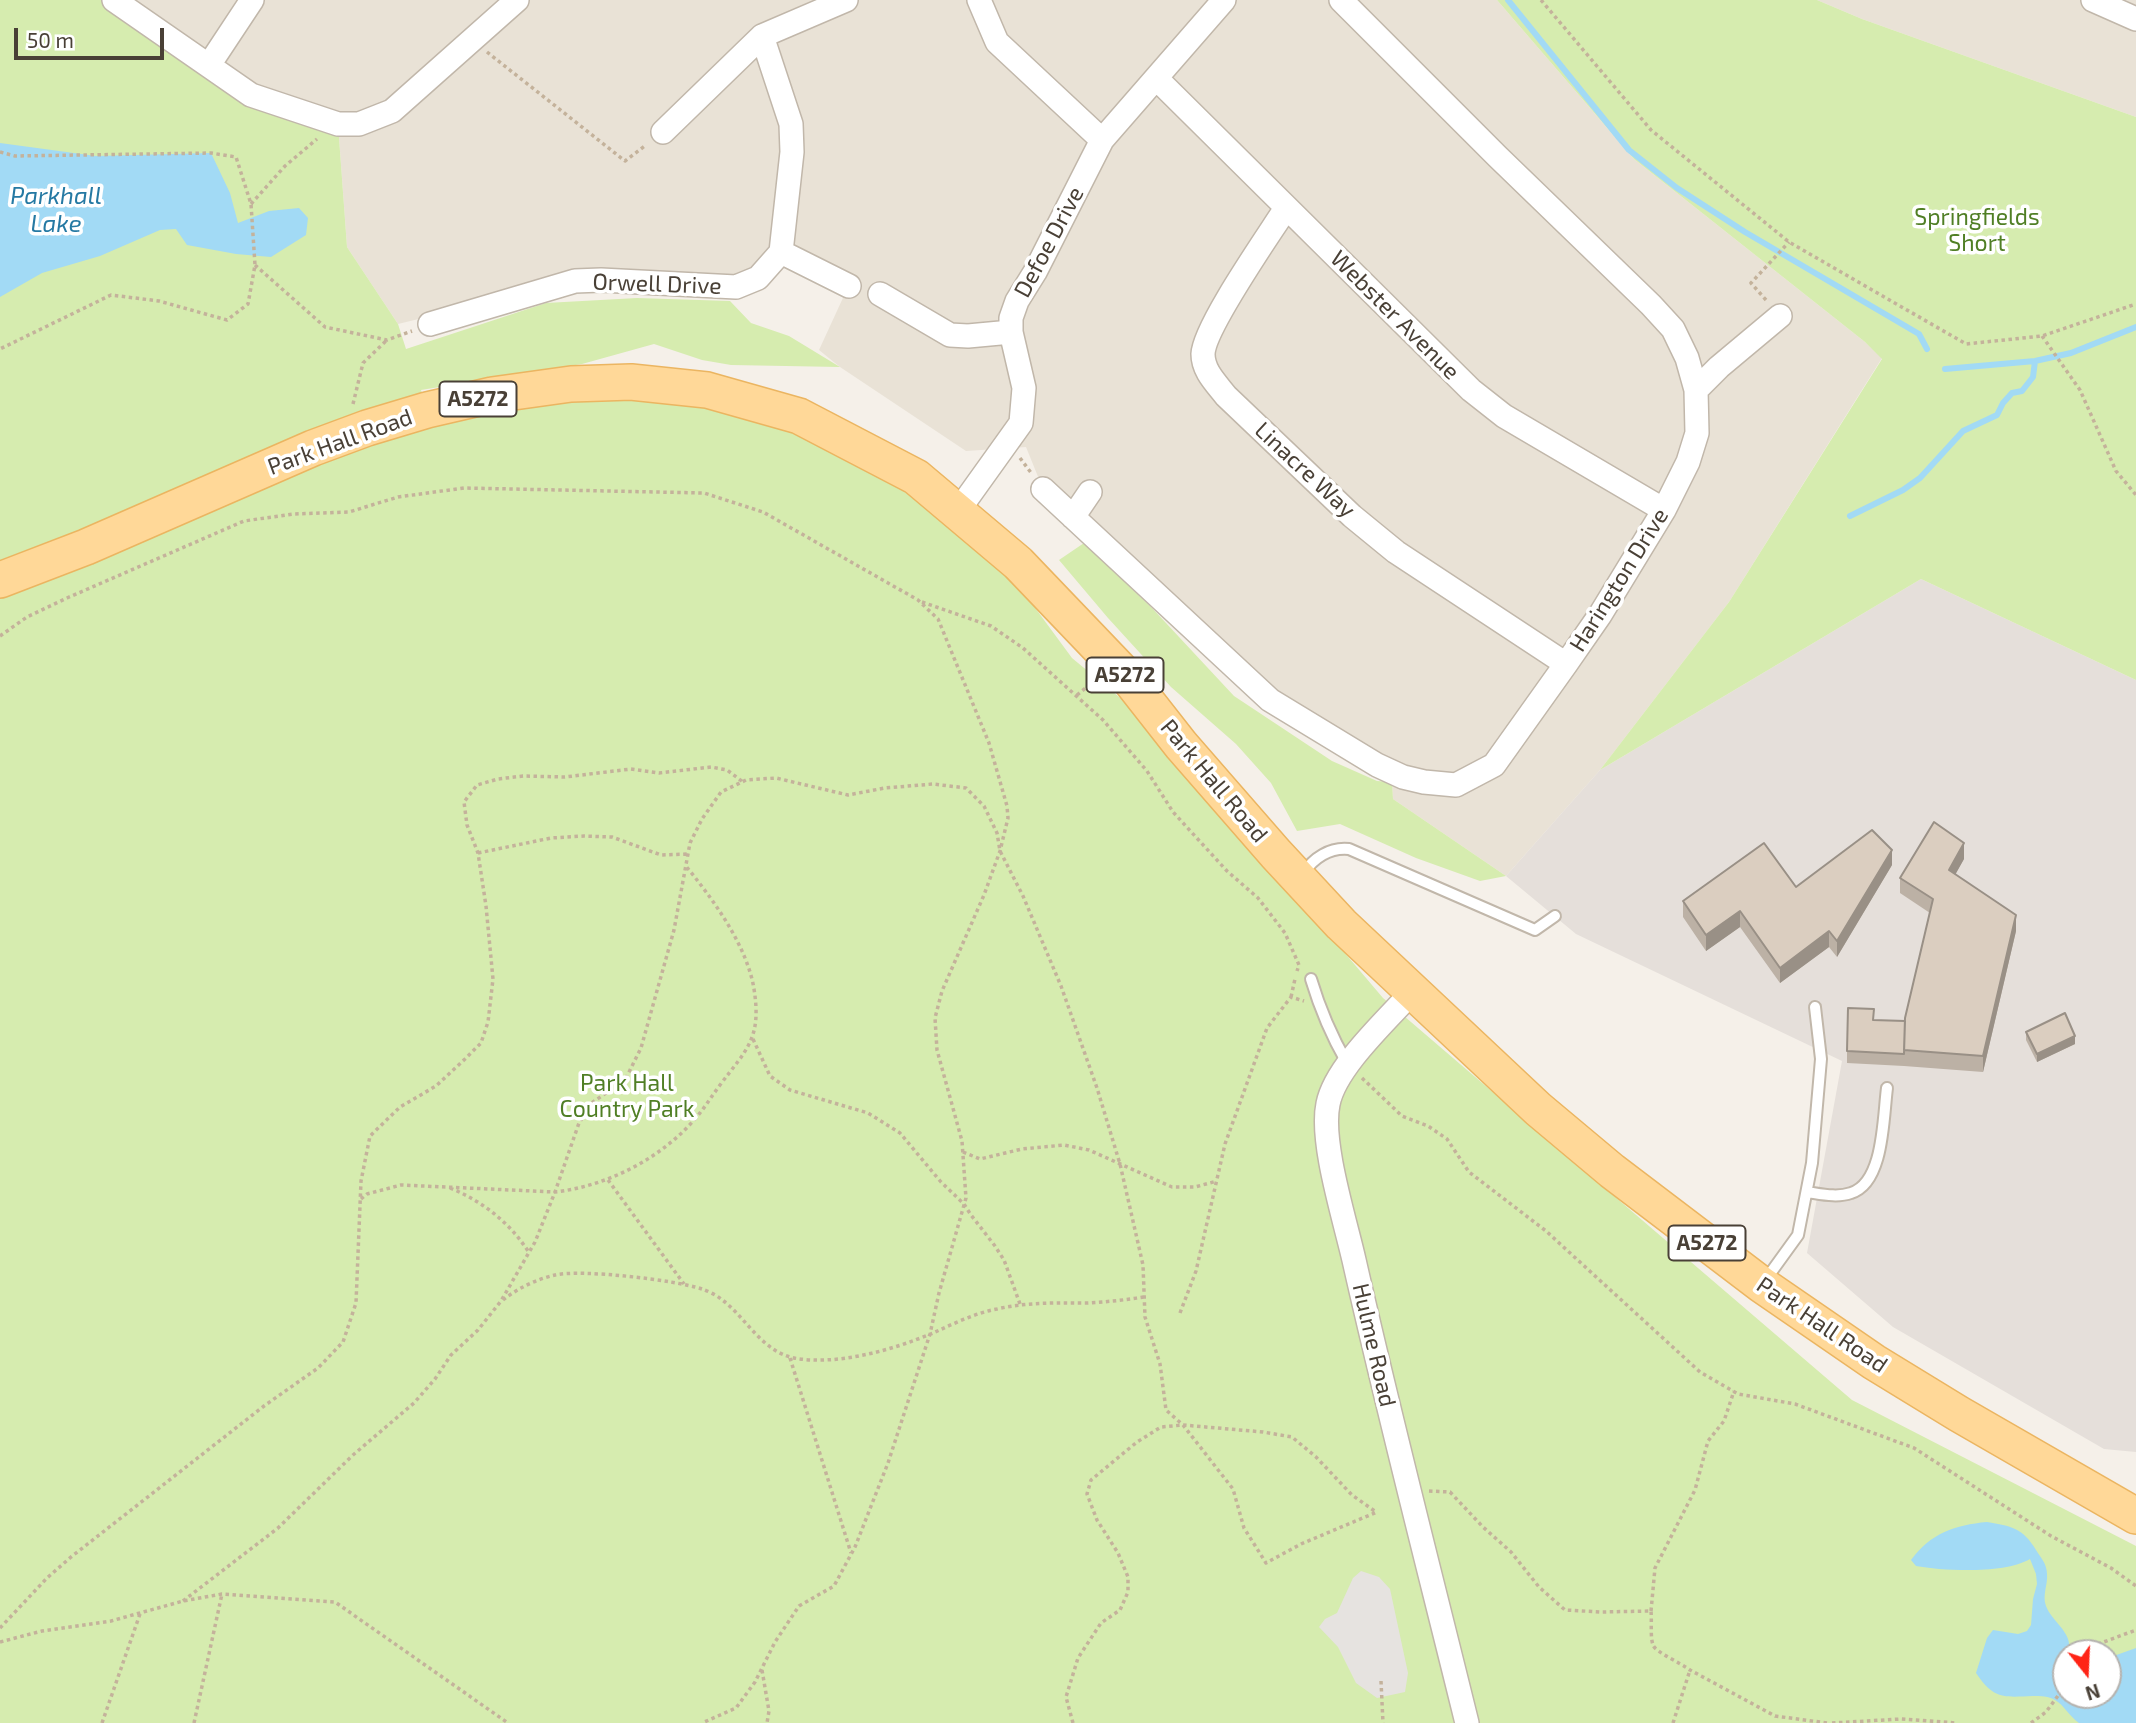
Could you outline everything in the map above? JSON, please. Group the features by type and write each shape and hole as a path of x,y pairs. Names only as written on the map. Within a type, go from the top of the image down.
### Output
{"main road":[{"name":"Park Hall Road","path":"0,580 86,547 313,448 427,410 492,395 571,384 631,382 707,390 809,421 916,477 1018,563 1111,659 1181,745 1341,924 1538,1109 1612,1171 1762,1285 1874,1362 2136,1516"}],"street":[{"path":"114,0 251,95 338,124 359,124 392,111 517,0"},
{"path":"209,65 252,0"},
{"path":"663,132 762,36 846,0"},
{"path":"979,0 997,42 1102,141"},
{"name":"Defoe Drive","path":"958,511 1021,424 1024,388 1011,332 1017,301 1035,272 1102,141 1224,0"},
{"name":"Harington Drive","path":"1043,489 1270,701 1377,765 1403,777 1456,785 1494,765 1600,615 1664,510 1688,462 1697,433 1696,390 1687,358 1673,329 1341,0"},
{"path":"2093,0 2136,19"},
{"path":"762,36 791,124 792,152 781,251 849,286"},
{"name":"Webster Avenue","path":"1157,79 1471,390 1504,416 1664,510"},
{"name":"Linacre Way","path":"1286,208 1227,300 1206,341 1203,352 1210,375 1226,396 1352,516 1388,545 1566,664"},
{"name":"Orwell Drive","path":"430,324 575,281 736,287 758,278 781,251"},
{"path":"880,294 950,335 1011,332"},
{"path":"1696,390 1780,316"},
{"path":"1073,517 1090,492"},
{"name":"Hulme Road","path":"1413,991 1348,1064 1328,1104 1328,1145 1467,1723"}],"lane":[{"path":"1300,879 1316,859 1339,848 1349,849 1535,930 1555,916"},
{"path":"1311,979 1320,1007 1348,1064"},
{"path":"1762,1285 1798,1235 1807,1192 1821,1059 1815,1007"},
{"path":"1807,1192 1836,1195 1852,1193 1866,1185 1876,1168 1887,1088"}],"path":[{"path":"1541,0 1651,130 1789,243 1966,344 2042,336 2136,304"},
{"path":"471,40 625,161 663,132"},
{"path":"251,204 285,166 321,135"},
{"path":"0,152 15,156 211,153 236,157 251,204 255,265 248,304 227,320 159,301 111,295 0,349"},
{"path":"1780,316 1751,283 1789,243"},
{"path":"255,265 325,327 387,340"},
{"path":"357,432 353,404 363,363 387,340 430,324"},
{"path":"2042,336 2080,390 2116,471 2136,495"},
{"path":"1009,442 1043,489"},
{"path":"0,636 27,617 67,598 244,521 293,514 349,512 398,497 464,488 704,493 763,512 918,600 990,626 1023,648 1103,720 1147,771 1173,812 1227,871 1258,898 1285,933 1299,965 1291,997 1267,1028 1225,1144 1196,1271 1180,1313"},
{"path":"702,1723 736,1708 799,1606 834,1587 888,1463 930,1334 966,1198 963,1152 949,1088 937,1051 934,1018 942,991 963,947 1000,851 1008,818 989,743 967,683 938,619 918,600"},
{"path":"0,1628 47,1578 71,1557 264,1406 318,1368 344,1342 356,1303 360,1181 370,1136 400,1107 436,1086 465,1059 481,1042 488,1022 493,979 486,906 478,853 467,825 464,803 477,785 523,776 565,777 631,769 659,773 711,767 727,770 743,782"},
{"path":"183,1601 278,1528 306,1504 353,1455 414,1403 451,1354 478,1330 501,1301 535,1242 579,1123 593,1102 625,1080 641,1048 674,930 687,854 702,819 721,792 743,782 776,778 848,796 885,788 933,784 966,788 984,806 997,833 1000,851 1023,896 1061,986 1097,1088 1120,1164 1143,1265 1145,1317 1160,1364 1166,1410 1183,1424 1233,1489 1244,1528 1266,1563 1301,1544 1377,1513 1352,1495 1316,1457 1292,1437 1183,1424 1161,1426 1091,1480 1087,1494 1097,1520 1118,1553 1128,1577 1128,1592 1120,1610 1101,1623 1078,1658 1066,1697 1073,1723"},
{"path":"478,853 551,838 584,836 612,837 661,855 687,854"},
{"path":"360,1199 368,1194 401,1185 555,1192 574,1190 608,1180 659,1152 694,1120 744,1056 752,1039 756,1020 754,988 740,948 716,904 685,864"},
{"path":"1291,997 1320,1007"},
{"path":"752,1039 770,1076 790,1090 868,1113 900,1133 941,1182 964,1204 1004,1260 1020,1304"},
{"path":"1348,1064 1402,1116 1428,1126 1447,1139 1469,1172 1546,1231 1700,1372 1734,1391 1795,1404 1914,1448 2051,1536 2111,1568 2136,1586"},
{"path":"963,1152 980,1159 1022,1149 1064,1145 1089,1150 1172,1187 1195,1187 1217,1181"},
{"path":"608,1180 685,1286"},
{"path":"445,1186 462,1192 490,1209 517,1234 528,1251"},
{"path":"501,1301 514,1291 535,1282 570,1273 647,1279 703,1289 720,1298 742,1317 764,1344 790,1357 818,1361 848,1358 930,1334 994,1309 1020,1304 1087,1303 1144,1297"},
{"path":"790,1357 851,1553"},
{"path":"1734,1391 1724,1421 1708,1441 1695,1490 1655,1567 1651,1611 1653,1644 1657,1652 1679,1661 1690,1670 1775,1716 1830,1723 1901,1719 1956,1723"},
{"path":"1409,1490 1450,1492 1511,1552 1539,1587 1565,1610 1651,1611"},
{"path":"194,1723 222,1594"},
{"path":"0,1642 42,1631 72,1628 140,1614 183,1601 222,1594 335,1602 508,1723"},
{"path":"102,1723 140,1614"},
{"path":"2112,1639 2136,1630"},
{"path":"761,1668 769,1711 767,1723"},
{"path":"1673,1723 1690,1670"},
{"path":"1381,1681 1383,1723"},
{"path":"2031,1723 2046,1712 2052,1702"},
{"path":"1775,1716 1780,1723"}],"shaded area":[{"path":"114,0 1497,0 1634,159 1882,358 1729,602 1600,770 1506,876 1393,799 1392,782 1316,728 1043,489 1026,447 966,451 840,367 819,350 848,287 813,268 772,268 708,286 550,287 398,324 347,247 338,124 251,95"},
{"path":"1817,0 2136,0 2136,117 1862,19"},
{"path":"1921,579 2136,680 2136,1452 2104,1449 1893,1327 1807,1253 1842,1061 1576,934 1506,876 1600,770"},
{"path":"1361,1571 1379,1577 1390,1589 1408,1673 1405,1692 1377,1698 1356,1683 1338,1647 1319,1627 1325,1619 1337,1613 1353,1578"}],"green space":[{"path":"0,0 114,0 251,95 338,124 347,247 398,324 406,349 546,303 637,298 730,301 751,323 789,336 840,367 731,365 702,360 654,344 582,364 421,390 427,410 0,580"},
{"name":"Springfields Short","path":"1497,0 1817,0 1862,19 2136,117 2136,680 1921,579 1600,770 1729,602 1882,359 1865,342 1634,159"},
{"name":"Park Hall Country Park","path":"617,396 753,413 873,469 959,530 1019,586 1072,658 1148,721 1383,998 1852,1400 2136,1546 2136,1723 0,1723 0,599 102,558 319,458 451,419 538,401"},
{"path":"1084,543 1152,608 1234,696 1332,761 1377,781 1392,782 1393,799 1506,876 1480,881 1416,858 1340,824 1297,831 1271,783 1236,744 1171,687 1059,560"}],"water":[{"name":"Parkhall Lake","path":"0,143 96,156 211,153 230,193 238,223 269,211 299,208 308,218 306,235 271,257 187,245 176,229 160,230 100,256 42,273 0,297"},
{"path":"1987,1522 2010,1527 2026,1537 2045,1564 2046,1606 2068,1639 2052,1639 2052,1699 2000,1695 1988,1688 1976,1673 1987,1638 1993,1630 2018,1634 2027,1631 2031,1625 2037,1584 2030,1559 2006,1567 1974,1570 1916,1566 1911,1560 1935,1537 1964,1525"},
{"path":"2136,1648 2136,1723 2079,1723 2065,1709 2122,1709 2122,1653"}],"building":[{"path":"1934,822 1964,843 1949,870 2016,915 1983,1056 1904,1050 1905,1018 1933,899 1900,878"},
{"path":"1872,830 1892,850 1837,941 1829,931 1780,968 1740,911 1706,935 1683,901 1764,843 1796,887"},
{"path":"1848,1008 1874,1009 1873,1020 1905,1021 1904,1054 1847,1051"},
{"path":"2065,1013 2075,1036 2037,1054 2026,1032"}],"waterway":[{"path":"1508,0 1629,150 1677,188 1745,232 1919,334 1927,349"},
{"path":"1945,369 2035,361 2071,353 2136,327"},
{"path":"1850,516 1903,490 1920,478 1963,431 1997,415 2012,393 2022,391 2033,377 2035,361"}]}
